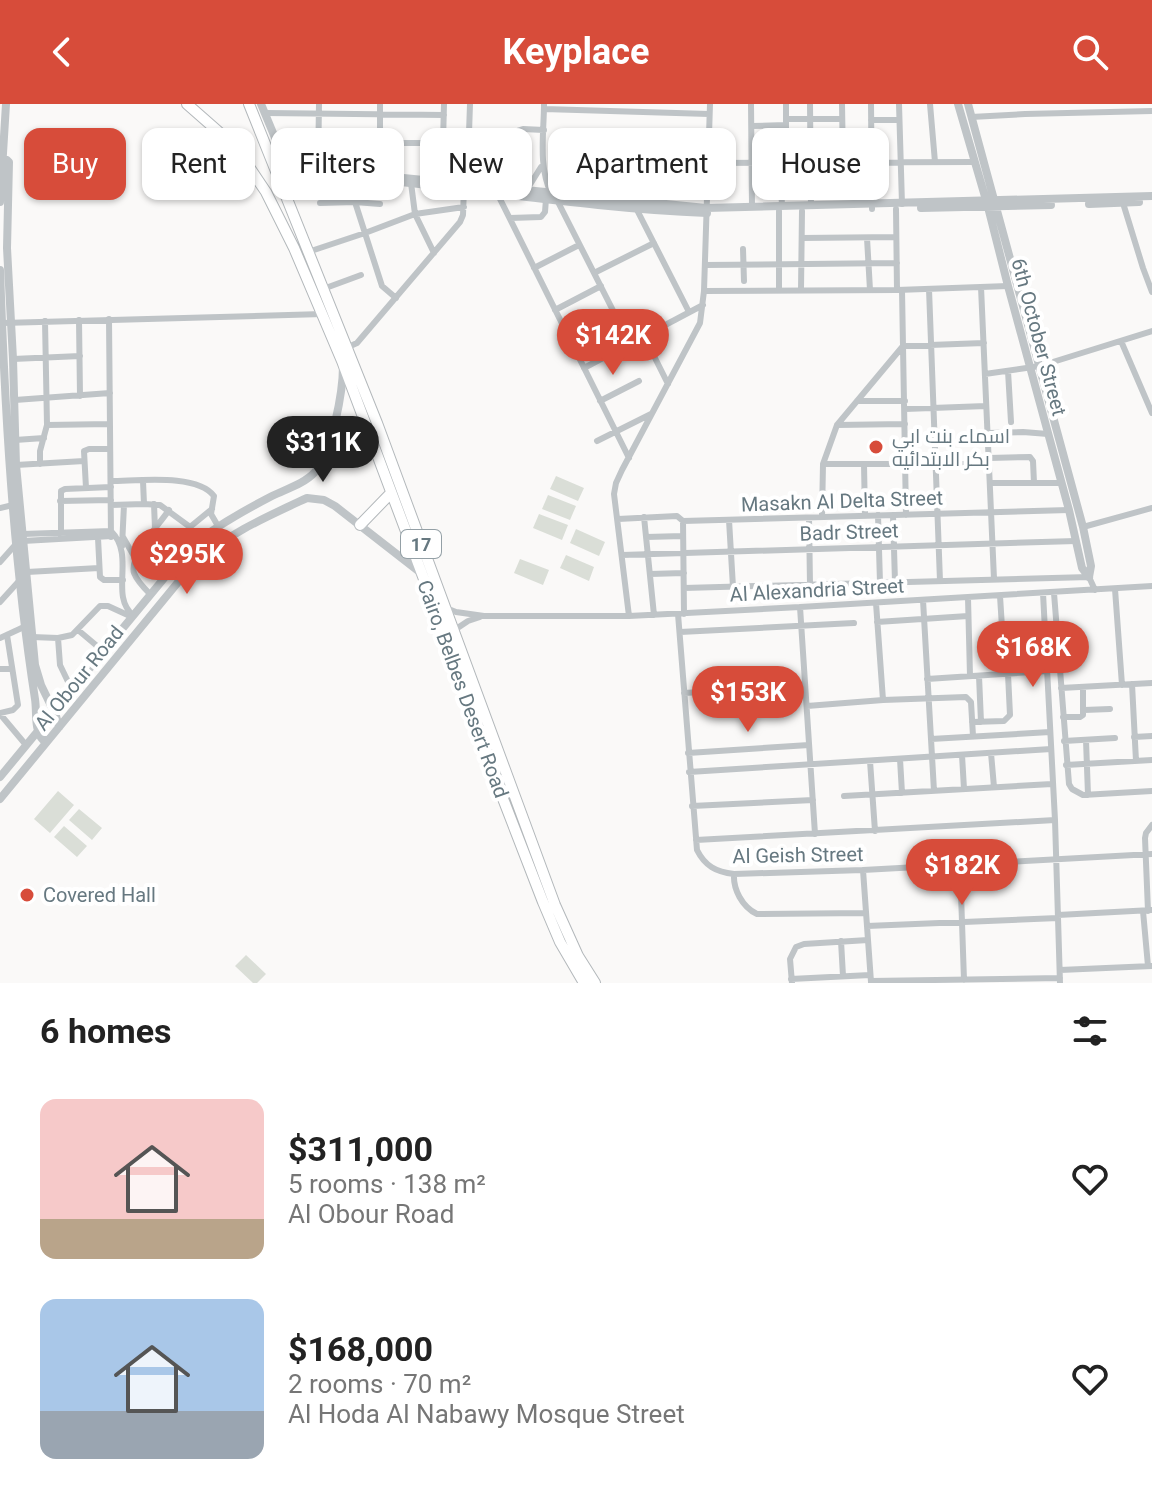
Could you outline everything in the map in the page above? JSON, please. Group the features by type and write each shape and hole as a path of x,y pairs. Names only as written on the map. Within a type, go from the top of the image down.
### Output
{"highway":[{"name":"Cairo, Belbes Desert Road","path":"187,104 235,149 259,179 277,212 342,361 546,910 584,983"},
{"name":"Cairo, Belbes Desert Road","path":"249,104 271,157"},
{"name":"Cairo, Belbes Desert Road","path":"288,200 377,423 567,935 595,983"},
{"path":"360,525 391,493"},
{"path":"488,757 493,758 500,753"},
{"path":"495,778 501,772 507,773"}],"street":[{"path":"6,104 7,322 2,383 8,466 21,539 19,581 38,731 41,738 48,740"},
{"path":"319,104 319,128"},
{"path":"380,104 380,128"},
{"path":"444,104 444,128"},
{"path":"470,104 469,133 477,139 523,129 544,130"},
{"path":"709,128 710,104"},
{"path":"751,104 752,126 811,119 842,119"},
{"path":"786,104 786,128"},
{"path":"810,104 811,128"},
{"path":"842,104 842,128"},
{"path":"871,104 871,128"},
{"path":"899,104 901,162 896,237 905,401 906,515"},
{"path":"930,104 935,162"},
{"name":"6th October Street","path":"958,104 974,162 992,203 1008,286 1082,568 1095,590"},
{"name":"6th October Street","path":"968,104 992,203 1083,527 1091,566 1089,577"},
{"path":"1023,104 1025,114"},
{"path":"548,188 543,164 544,106 659,108 709,114"},
{"path":"271,128 263,108 319,115 444,115"},
{"path":"971,117 1152,111"},
{"path":"871,120 899,120"},
{"path":"0,202 5,161"},
{"path":"889,162 974,162"},
{"path":"736,163 752,163"},
{"path":"532,181 543,164"},
{"path":"404,182 420,184"},
{"path":"411,183 415,214 434,253"},
{"path":"575,200 706,211 752,207 802,211 1152,198"},
{"path":"992,203 1123,203 1152,198"},
{"path":"346,348 357,343 460,222 464,200"},
{"path":"501,200 629,458"},
{"path":"510,218 541,217 550,200"},
{"path":"552,200 630,344"},
{"path":"568,200 636,208 706,211 811,206 872,207"},
{"path":"629,616 614,494 616,483 700,323 706,200"},
{"path":"752,200 752,207"},
{"path":"779,290 781,200"},
{"path":"811,200 811,206"},
{"path":"872,200 872,207"},
{"path":"355,202 382,286 396,298"},
{"path":"320,203 380,204"},
{"path":"1123,203 1152,291"},
{"path":"308,252 415,214 464,207"},
{"path":"636,208 689,312"},
{"path":"801,290 802,211"},
{"path":"802,238 896,237"},
{"path":"867,238 870,290"},
{"path":"594,273 654,243"},
{"path":"534,268 579,245"},
{"path":"743,249 744,281"},
{"path":"705,265 897,263"},
{"path":"1143,268 1152,276"},
{"path":"0,270 13,359 15,400 15,440 8,466 27,572 27,626 32,637 37,675 59,727"},
{"path":"323,289 361,275"},
{"path":"555,310 601,286"},
{"path":"704,291 1008,286"},
{"path":"981,287 994,579"},
{"path":"929,289 940,581"},
{"path":"584,368 703,305"},
{"path":"7,322 323,314"},
{"path":"109,319 111,503 115,534 122,546 123,601 132,616"},
{"path":"79,320 80,396"},
{"path":"40,464 47,425 45,321"},
{"path":"985,374 1040,366 1152,331"},
{"path":"644,336 668,384"},
{"path":"1121,341 1152,413"},
{"path":"822,517 823,464 837,425 903,346 984,343"},
{"path":"13,359 80,356"},
{"name":"Al Obour Road","path":"0,777 189,548 218,526 316,471 324,455 340,398 342,361"},
{"path":"1008,371 1011,422"},
{"path":"600,401 639,381"},
{"path":"15,400 110,393"},
{"path":"857,401 905,401"},
{"path":"905,409 986,406"},
{"path":"597,441 653,413"},
{"path":"47,425 110,424"},
{"path":"837,425 905,424"},
{"path":"988,433 1048,434"},
{"path":"15,440 44,438"},
{"path":"86,488 84,453 87,449 110,449"},
{"path":"989,458 1030,457 1034,483"},
{"path":"8,466 84,461"},
{"path":"823,464 965,464"},
{"path":"864,464 865,516"},
{"path":"143,481 144,504"},
{"path":"61,536 62,489 143,481 181,482 208,490 215,499 212,517 218,526"},
{"path":"301,482 308,489 307,498 330,503 421,573"},
{"path":"990,483 1062,483"},
{"name":"Al Obour Road","path":"0,799 193,564 238,531 307,498"},
{"path":"60,501 154,504 169,510 190,527 212,509"},
{"path":"154,504 155,530"},
{"path":"0,508 13,505"},
{"path":"61,536 98,538 115,534 124,520 127,505"},
{"path":"1083,527 1152,508"},
{"path":"150,594 135,574 135,558 169,510"},
{"name":"Masakn Al Delta Street","path":"618,519 677,516 683,521 1069,510"},
{"path":"878,515 880,583"},
{"path":"893,515 895,582"},
{"path":"644,517 654,615"},
{"path":"809,518 810,585"},
{"path":"729,520 733,587"},
{"name":"Al Geish Street","path":"683,521 684,588 680,632 689,772 697,850 707,865 734,874 1149,854"},
{"path":"1,558 21,539 115,534"},
{"path":"115,534 135,558"},
{"path":"646,537 683,536"},
{"path":"98,538 99,576 102,580 123,580"},
{"name":"Badr Street","path":"622,555 1076,541"},
{"path":"27,572 99,568"},
{"path":"650,574 684,573"},
{"path":"684,588 1089,577"},
{"path":"986,580 988,597"},
{"path":"0,602 19,581"},
{"name":"Al Alexandria Street","path":"445,608 484,616 629,616 1152,586"},
{"path":"1115,589 1122,685"},
{"path":"1043,593 1060,977"},
{"path":"1054,593 1067,779 1072,789 1083,795 1152,791"},
{"path":"972,722 1004,721 1009,717 1000,596"},
{"path":"968,598 970,676"},
{"path":"923,600 934,791"},
{"path":"876,603 883,700"},
{"path":"32,637 65,637 78,630 100,606 132,616"},
{"path":"800,607 815,834"},
{"name":"Al Alexandria Street","path":"453,631 468,621 484,616"},
{"path":"877,622 968,616"},
{"path":"680,632 854,623"},
{"path":"26,745 0,713 17,706 4,636 27,626"},
{"path":"78,630 103,651"},
{"path":"58,638 60,665 72,690"},
{"path":"0,669 12,669"},
{"path":"927,679 1047,671"},
{"path":"979,676 981,722"},
{"path":"1061,688 1152,683"},
{"path":"1132,684 1136,761"},
{"path":"684,693 805,686"},
{"path":"1063,717 1083,715 1083,687"},
{"path":"807,706 968,698 971,702 973,736"},
{"path":"1084,710 1110,709"},
{"path":"931,739 1050,732"},
{"path":"1134,737 1152,736"},
{"path":"1064,741 1115,738"},
{"path":"1086,740 1088,795"},
{"path":"688,753 809,745"},
{"path":"689,772 1051,749"},
{"path":"991,753 994,787"},
{"path":"962,755 964,789"},
{"path":"900,759 902,793"},
{"path":"1066,765 1152,760"},
{"path":"870,761 875,831"},
{"path":"844,796 1052,784"},
{"path":"692,806 813,800"},
{"path":"696,840 1055,820"},
{"path":"868,940 796,947 790,959 792,981 833,980 843,976 871,980 1060,977 1150,966 1149,854 1145,838 1152,825"},
{"path":"960,865 964,980"},
{"path":"863,870 871,980"},
{"path":"734,874 737,892 747,908 757,914 866,913"},
{"path":"867,926 1148,911"},
{"path":"841,941 843,976"}],"shaded area":[{"path":"556,476 584,488 578,501 550,489"},
{"path":"548,495 576,506 570,520 542,509"},
{"path":"539,514 568,525 562,540 533,528"},
{"path":"576,529 605,542 599,556 570,543"},
{"path":"566,555 594,567 589,581 560,568"},
{"path":"520,559 549,570 543,585 514,573"},
{"path":"58,791 74,805 50,833 34,819"},
{"path":"79,809 102,828 92,840 69,820"},
{"path":"64,826 87,846 77,857 54,837"},
{"path":"246,955 266,974 257,983 253,983 235,966"}],"place":[{"name":"اسماء بنت ابي بكر الابتدائيه","path":"876,447"},
{"name":"Covered Hall","path":"27,895"}]}
